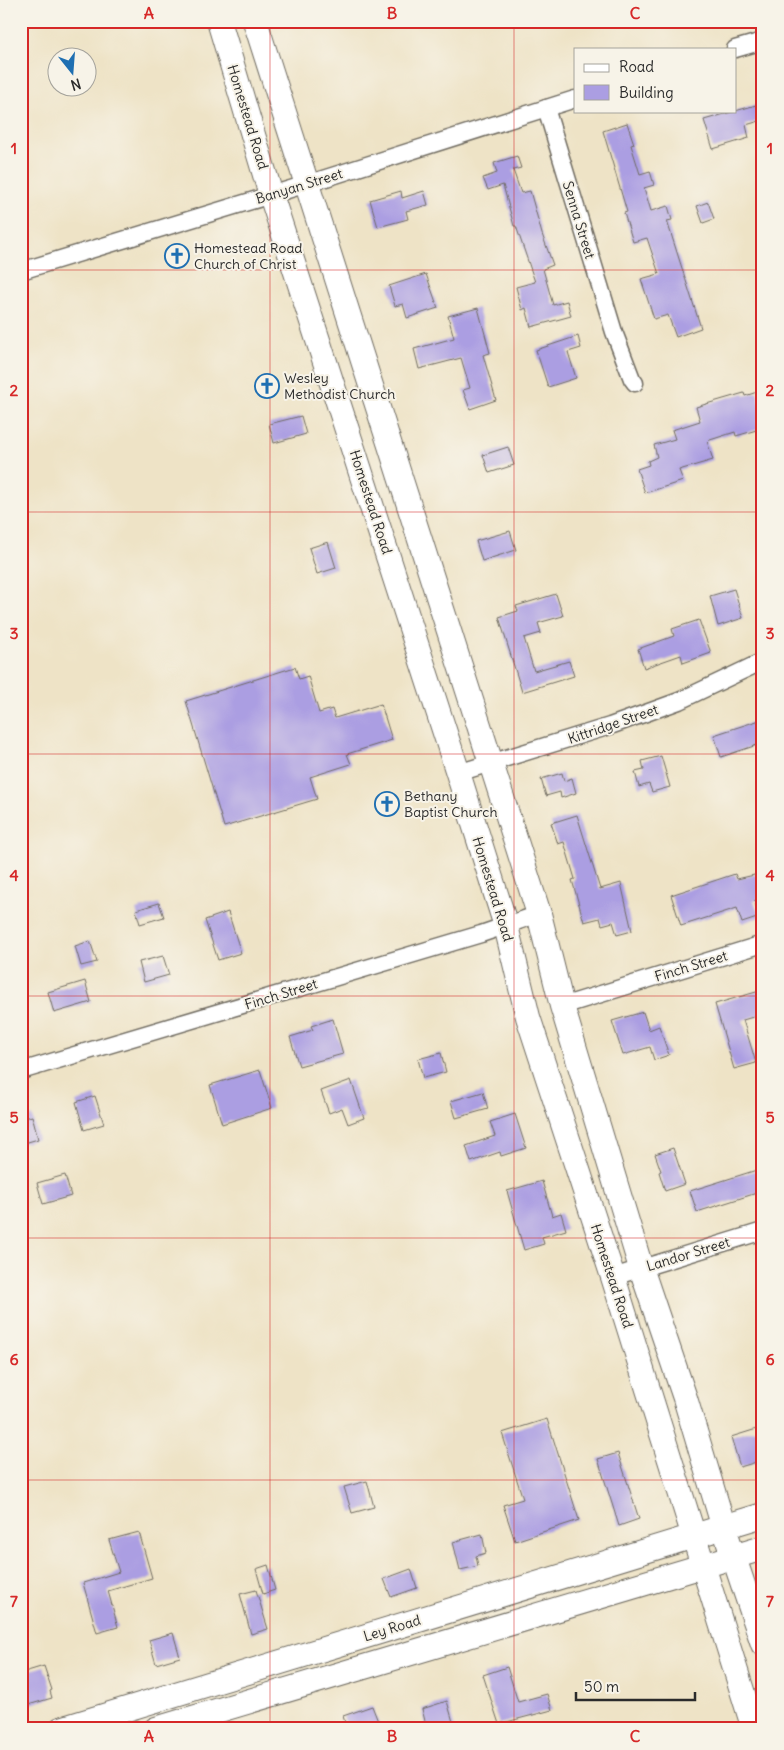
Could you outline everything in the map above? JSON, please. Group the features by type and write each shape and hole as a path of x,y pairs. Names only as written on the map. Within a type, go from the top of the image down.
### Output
{"main road":[{"name":"Homestead Road","path":"219,21 271,195 414,632 506,926 528,1017 613,1277 754,1729"},
{"path":"255,21 539,914 562,1006 641,1268 685,1398 724,1528 763,1644"},
{"path":"350,438 385,428"},
{"path":"414,632 447,622"},
{"name":"Ley Road","path":"61,1729 763,1515"},
{"name":"Ley Road","path":"156,1729 763,1548"},
{"path":"380,1632 386,1660"},
{"path":"205,1685 212,1712"}],"street":[{"path":"736,49 763,41"},
{"name":"Banyan Street","path":"21,271 307,184 574,99"},
{"name":"Senna Street","path":"546,108 614,332 632,379 636,383"},
{"name":"Kittridge Street","path":"458,773 610,726 679,701 763,661"},
{"name":"Finch Street","path":"21,1071 506,926 539,914"},
{"name":"Finch Street","path":"562,1006 763,944"},
{"name":"Landor Street","path":"613,1277 763,1231"}],"building":[{"path":"763,103 763,120 746,125 749,138 713,149 704,120"},
{"path":"627,123 634,144 631,145 640,174 650,171 654,185 644,188 651,211 668,206 672,220 667,221 701,328 676,337 668,315 654,319 641,279 659,274 647,238 633,242 624,213 627,212 603,131"},
{"path":"517,156 521,168 513,170 521,193 530,191 553,265 543,269 553,305 567,301 571,316 531,327 526,308 522,310 516,287 535,282 516,226 514,226 503,185 488,190 483,178 497,173 494,163"},
{"path":"401,191 402,198 424,191 428,205 406,211 408,219 378,227 370,200"},
{"path":"708,202 714,219 703,223 697,206"},
{"path":"426,274 438,308 407,318 403,304 395,306 389,286"},
{"path":"478,308 490,353 483,355 496,400 470,409 463,390 470,388 461,358 419,369 414,349 454,338 448,316"},
{"path":"578,336 581,348 568,352 576,378 548,387 536,350"},
{"path":"757,392 763,414 763,419 757,420 760,429 736,436 735,432 707,441 713,460 679,470 683,481 645,493 637,469 649,465 648,461 657,457 654,445 675,439 672,430 700,421 696,407 744,393 745,396"},
{"path":"301,416 306,434 274,443 269,424"},
{"path":"508,447 514,465 489,473 483,455"},
{"path":"510,531 516,550 482,561 476,541"},
{"path":"328,542 336,568 317,574 309,548"},
{"path":"734,589 743,618 718,626 710,596"},
{"path":"556,594 563,616 538,623 541,633 524,638 534,671 569,661 574,676 522,692 499,617 518,611 516,606"},
{"path":"699,620 711,653 683,663 681,655 644,668 638,649 674,636 672,629"},
{"path":"295,667 299,679 308,676 319,713 332,709 335,718 381,704 392,740 347,754 351,764 310,777 317,799 224,827 186,701"},
{"path":"763,719 763,743 721,757 714,735"},
{"path":"661,756 670,787 652,792 649,784 639,787 635,772 644,770 642,761"},
{"path":"562,773 564,781 572,778 576,793 561,798 560,792 546,796 541,779"},
{"path":"577,815 600,889 621,883 632,931 617,935 613,922 602,925 600,918 584,922 572,880 575,879 564,842 558,844 551,823"},
{"path":"763,873 763,898 754,901 760,917 742,923 737,908 681,926 671,895 735,874 737,879"},
{"path":"159,903 164,917 140,924 136,910"},
{"path":"228,912 241,953 218,960 205,920"},
{"path":"90,941 97,962 81,966 75,946"},
{"path":"163,956 169,975 144,982 139,962"},
{"path":"85,981 91,1002 54,1013 48,992"},
{"path":"763,990 763,1014 743,1020 756,1063 734,1069 715,1004"},
{"path":"643,1012 649,1030 659,1026 669,1055 654,1060 650,1047 623,1055 612,1021"},
{"path":"333,1019 343,1054 299,1066 290,1037 313,1030 311,1026"},
{"path":"441,1053 446,1072 423,1078 418,1059"},
{"path":"260,1070 272,1108 222,1124 210,1085"},
{"path":"351,1080 364,1118 348,1124 342,1108 329,1113 321,1091"},
{"path":"483,1092 488,1109 456,1118 451,1101"},
{"path":"95,1096 104,1124 84,1130 76,1102"},
{"path":"515,1114 526,1148 501,1156 500,1152 471,1162 466,1146 495,1136 490,1122"},
{"path":"32,1116 38,1139 21,1144 21,1119"},
{"path":"673,1148 685,1184 665,1191 655,1154"},
{"path":"763,1168 763,1191 697,1212 690,1191"},
{"path":"65,1175 71,1196 43,1204 37,1183"},
{"path":"542,1181 552,1216 561,1213 566,1230 542,1237 544,1244 524,1250 507,1191"},
{"path":"547,1419 579,1520 515,1541 503,1505 523,1499 502,1433"},
{"path":"763,1427 763,1460 740,1467 731,1437"},
{"path":"618,1453 639,1519 619,1526 598,1459"},
{"path":"367,1481 374,1507 352,1513 344,1487"},
{"path":"139,1532 152,1578 108,1591 118,1627 97,1633 83,1583 119,1572 109,1540"},
{"path":"482,1534 486,1553 476,1556 478,1566 460,1570 453,1542"},
{"path":"268,1565 275,1590 263,1594 256,1569"},
{"path":"411,1569 417,1588 391,1597 384,1579"},
{"path":"256,1590 268,1629 251,1634 240,1594"},
{"path":"173,1633 180,1657 156,1664 149,1640"},
{"path":"44,1666 52,1690 50,1691 52,1698 28,1705 21,1673"},
{"path":"507,1667 518,1702 547,1694 552,1710 499,1724 483,1675"},
{"path":"447,1701 455,1729 427,1729 422,1709"},
{"path":"372,1706 381,1729 347,1729 343,1716"}],"place":[{"name":"Homestead Road Church of Christ","path":"177,256"},
{"name":"Wesley Methodist Church","path":"267,386"},
{"name":"Bethany Baptist Church","path":"387,804"}]}
